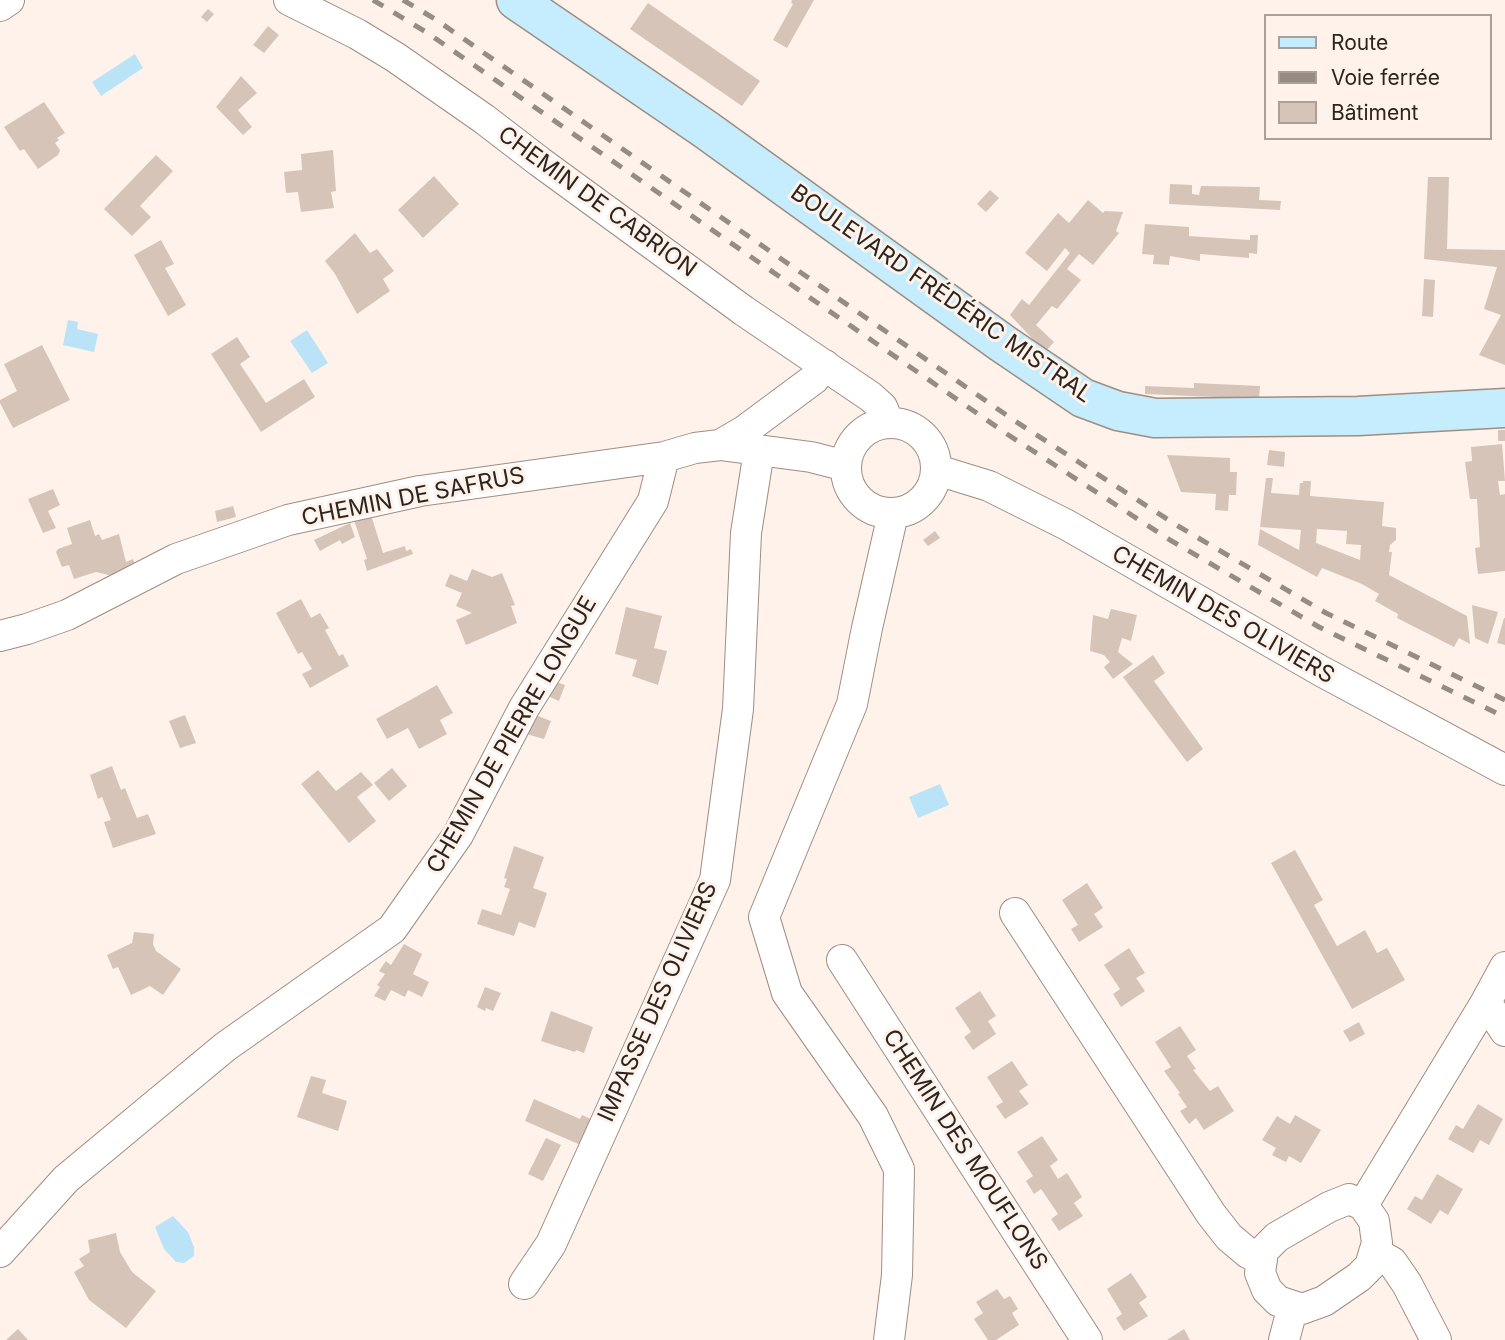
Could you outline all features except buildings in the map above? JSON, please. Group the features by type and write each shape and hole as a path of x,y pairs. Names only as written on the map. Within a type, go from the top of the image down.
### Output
{"main road":[{"name":"BOULEVARD FRÉDÉRIC MISTRAL","path":"516,0 705,129 1002,343 1083,398 1118,411 1155,418 1358,416 1505,408"}],"street":[{"path":"0,6 9,0"},
{"name":"CHEMIN DE CABRION","path":"289,0 395,57 484,119 744,311 872,397 882,407 888,423"},
{"path":"720,444 744,431 814,379 825,365"},
{"path":"888,423 901,424 923,435 936,457 937,470 935,481 924,500 915,508 893,514 869,508 859,500 851,490 845,466 854,441 875,425 888,423"},
{"name":"CHEMIN DE SAFRUS","path":"0,636 67,615 176,559 288,520 420,491 664,457 720,444 811,457 845,466"},
{"name":"IMPASSE DES OLIVIERS","path":"524,1284 551,1244 715,880 738,709 746,533 759,451"},
{"name":"CHEMIN DE PIERRE LONGUE","path":"0,1252 66,1179 225,1047 392,929 458,835 524,708 653,502 664,457"},
{"name":"CHEMIN DES OLIVIERS","path":"937,470 989,486 1066,525 1321,671 1505,770"},
{"path":"889,1340 897,1275 900,1169 873,1116 787,993 764,916 852,704 893,514"},
{"path":"1015,913 1211,1214 1229,1237 1248,1253 1262,1260"},
{"name":"CHEMIN DES MOUFLONS","path":"842,960 1087,1340"},
{"path":"1363,1205 1505,967"},
{"path":"1486,1002 1505,1031"},
{"path":"1349,1199 1363,1205 1374,1221 1377,1243 1370,1266 1359,1277 1324,1301 1302,1309 1278,1301 1267,1290 1260,1273 1263,1251 1277,1237 1329,1207 1349,1199"},
{"path":"1374,1252 1392,1262 1407,1284 1436,1340"},
{"path":"1284,1340 1293,1306"}],"water":[{"path":"135,54 143,68 101,96 92,82"},
{"path":"68,320 78,322 77,329 98,334 94,352 63,345"},
{"path":"307,330 328,363 312,373 290,341"},
{"path":"940,784 949,805 918,818 909,797"},
{"path":"173,1216 188,1232 194,1247 194,1256 184,1263 176,1262 164,1249 155,1227"}],"railway":[{"path":"373,0 426,32 1007,434 1170,540 1319,627 1505,717"},
{"path":"403,0 435,19 1015,421 1178,526 1326,613 1505,700"}]}
